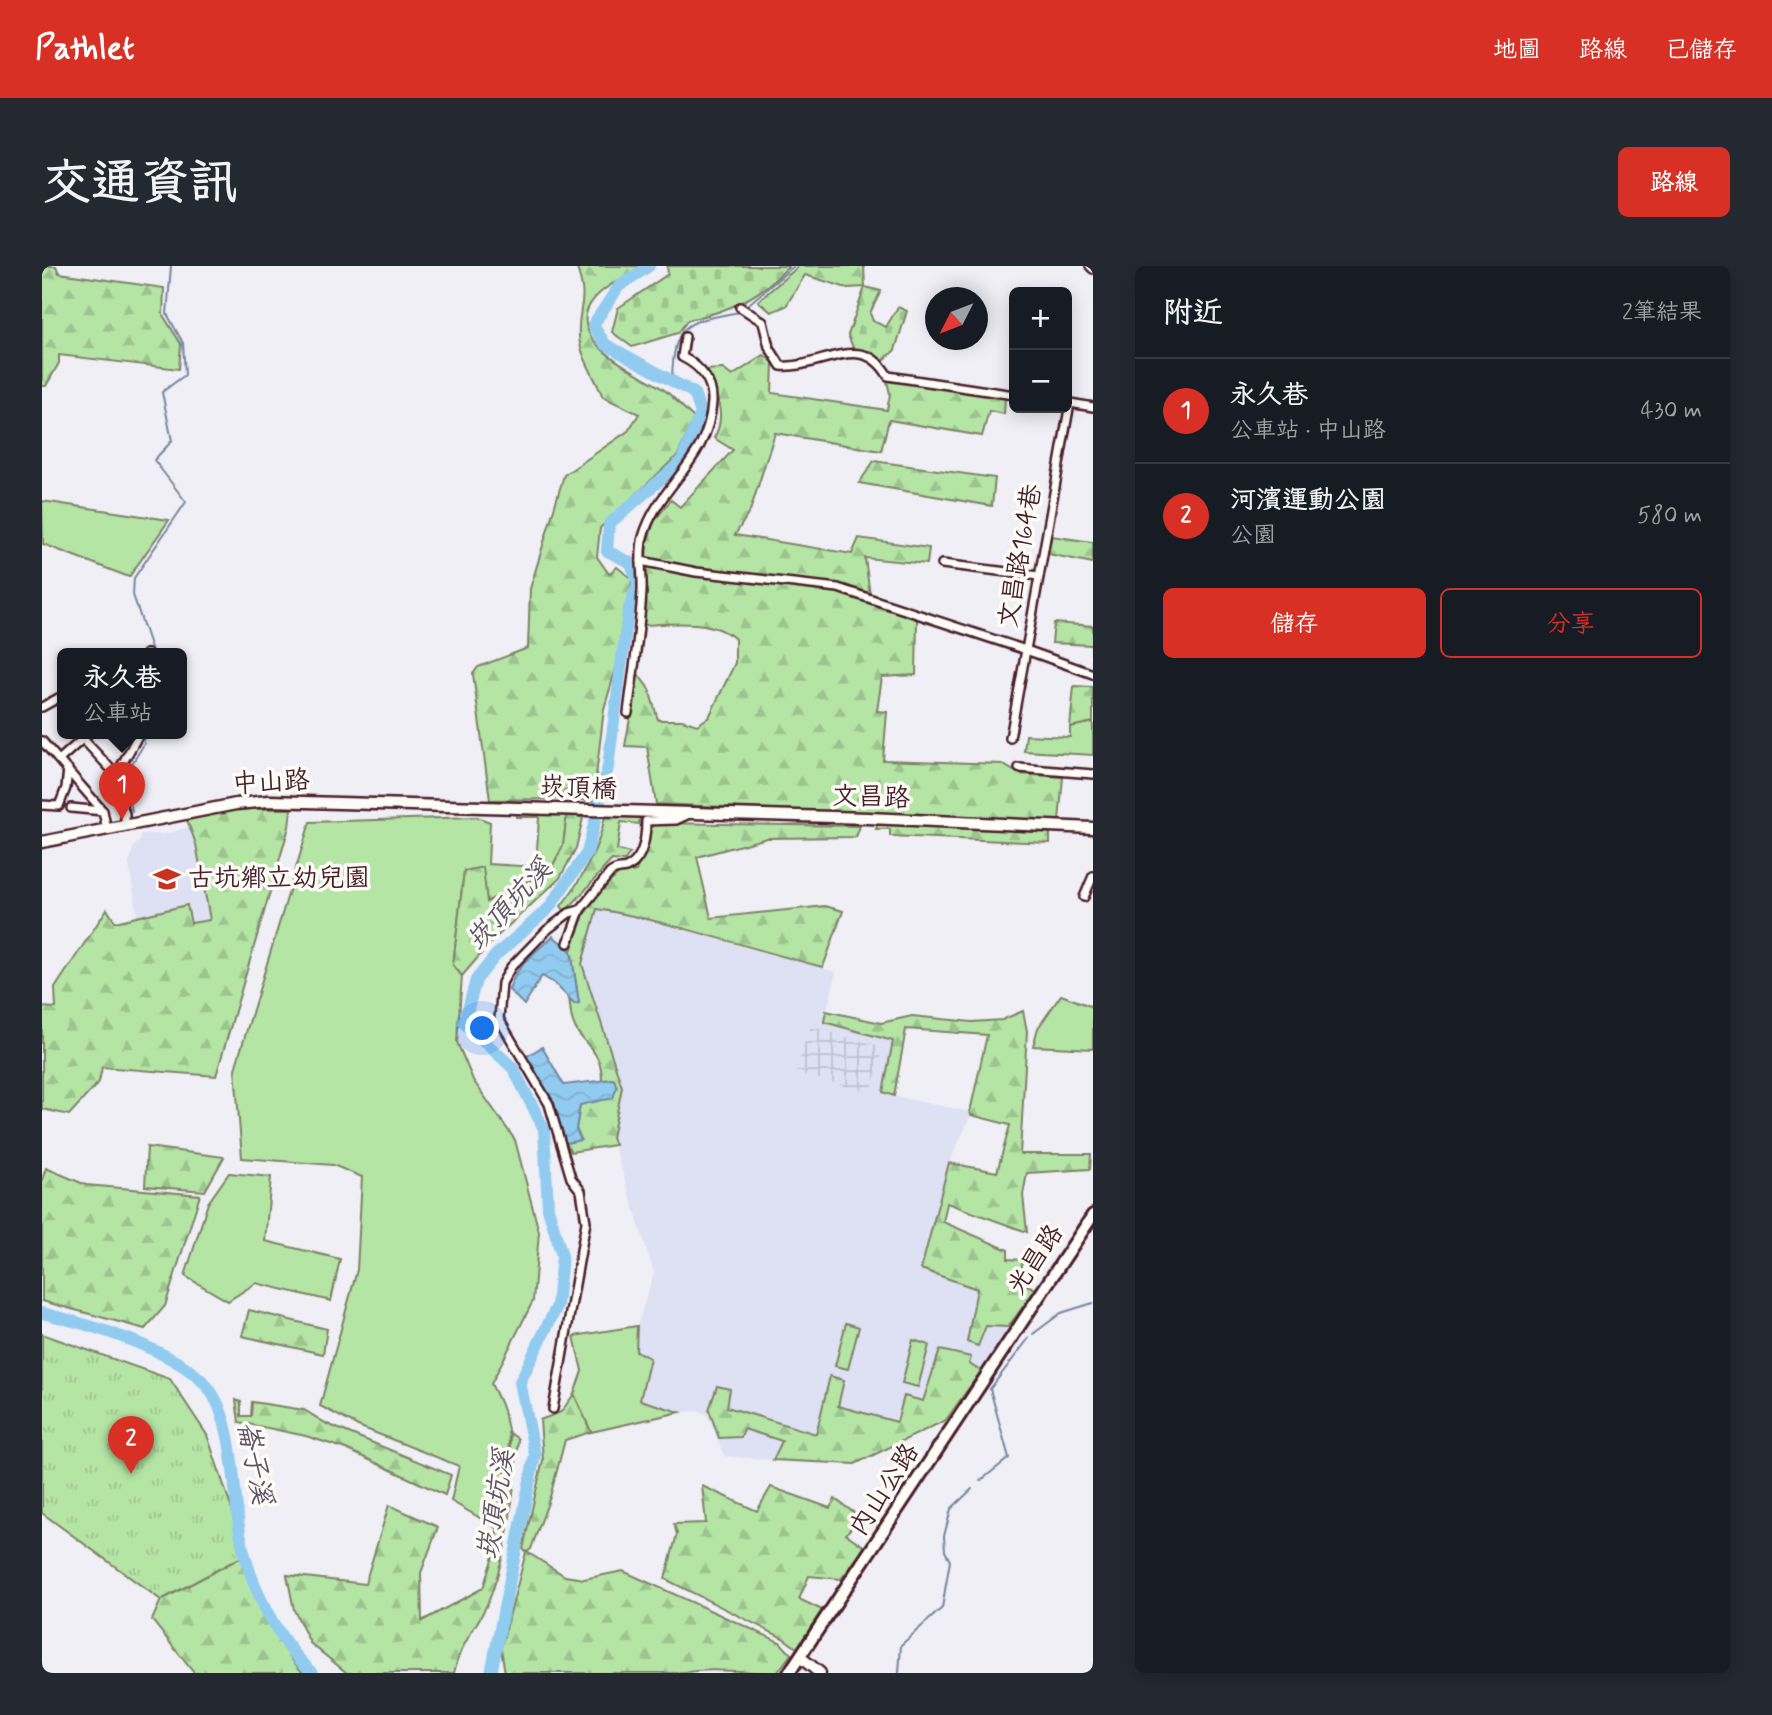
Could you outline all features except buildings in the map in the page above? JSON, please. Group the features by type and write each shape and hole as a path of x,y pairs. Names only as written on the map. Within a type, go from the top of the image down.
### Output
{"main road":[{"name":"中山路","path":"42,842 236,804 269,801 506,807"},
{"name":"崁頂橋","path":"506,807 648,813"},
{"name":"文昌路","path":"648,813 1093,828"},
{"name":"光昌路","path":"1016,1330 1093,1215"},
{"name":"內山公路","path":"789,1673 1016,1330"},
{"path":"800,1657 820,1673"}],"street":[{"path":"740,307 752,312 763,322 769,347 781,366 816,363 856,352 876,359 888,376 1009,394"},
{"path":"628,713 642,590 642,539 651,518 701,447 710,427 713,391 696,364 682,357 685,337"},
{"path":"1072,404 1093,407"},
{"name":"文昌路164巷","path":"1066,413 1026,650 1093,674"},
{"path":"642,561 696,572 838,588 1026,650 1010,738"},
{"path":"942,564 1039,576"},
{"path":"60,760 82,739"},
{"path":"87,739 109,767"},
{"path":"125,825 125,814 115,777 136,739"},
{"path":"42,741 103,811 107,830"},
{"path":"1018,768 1093,774"},
{"path":"42,805 59,806 68,769"},
{"path":"71,808 103,811"},
{"path":"568,943 580,910 610,873 627,867 636,859 646,840 646,821 677,820 690,814"},
{"path":"1084,897 1093,876"},
{"path":"553,1409 586,1222 582,1191 571,1178 549,1104 499,1019 502,984 511,967 547,930 569,913 580,910"}],"shaded area":[{"name":"古坑鄉立幼兒園","path":"192,826 210,920 192,923 189,905 137,915 129,863 134,846 141,840 140,834 166,834"},
{"path":"597,909 660,920 733,944 836,972 827,1011 881,1023 912,1016 906,1029 894,1096 970,1112 971,1115 949,1163 921,1268 1022,1276 1022,1283 1036,1289 946,1422 820,1463 724,1456 708,1415 700,1411 680,1412 639,1400 650,1358 636,1351 637,1326 654,1273 612,1138 622,1087 582,964"},
{"path":"812,1027 880,1046 882,1050 871,1093 796,1073"}],"green space":[{"path":"42,266 56,266 59,273 164,288 163,315 181,344 179,369 59,355 59,363 46,386 42,386"},
{"path":"576,266 643,266 608,287 591,303 586,318 588,332 610,356 667,392 694,418 678,455 600,528 597,557 609,574 617,567 632,579 621,651 604,709 593,801 575,799 573,790 564,791 562,799 490,800 473,674 478,667 528,648 530,589 564,475 628,431 639,414 603,397 585,359 579,336 583,296"},
{"path":"667,266 789,266 767,286 743,301 688,320 678,333 632,347 612,332 618,308 668,274"},
{"path":"799,266 864,266 865,287 847,288 805,275 786,306 771,312 758,301"},
{"path":"865,287 881,291 870,313 873,321 886,327 898,307 907,311 895,350 883,361 869,352 854,350 848,335"},
{"path":"764,355 773,362 772,393 887,410 890,394 887,381 1005,397 1004,414 989,411 982,436 889,420 881,451 775,433 750,511 735,535 852,554 859,538 929,548 927,564 865,558 871,603 917,618 916,675 882,677 877,711 887,712 883,760 1002,764 1019,774 1063,777 1059,821 656,804 647,747 625,746 638,674 649,689 658,720 682,720 697,725 709,717 735,663 735,639 726,632 703,625 642,625 647,543 655,520 671,500 680,507 733,450 714,438 720,421 719,403 703,370 723,369 732,376"},
{"path":"874,461 995,478 992,506 859,483"},
{"path":"42,501 169,520 129,577 43,544"},
{"path":"1051,536 1093,542 1093,563 1048,554"},
{"path":"1054,623 1093,626 1093,668 1091,645 1052,643"},
{"path":"1074,686 1093,687 1093,722 1070,727"},
{"path":"1093,722 1093,755 1024,751 1026,735 1070,737 1070,727"},
{"path":"238,809 291,809 289,827 216,1076 102,1067 99,1082 69,1115 42,1109 42,1007 56,1008 55,988 107,909 115,922 187,905 191,923 210,920 196,844 187,820"},
{"path":"515,811 567,813 563,846 550,871 486,902 464,871 453,965 462,976 457,1042 473,1080 515,1140 539,1232 533,1301 491,1384 507,1425 509,1441 499,1529 451,1501 459,1466 358,1426 320,1406 357,1270 362,1177 333,1165 242,1158 235,1069 310,822 477,817 490,822 488,864 536,867 539,817 516,817"},
{"path":"567,813 583,818 576,848 560,878 493,940 462,976 453,965 464,871 483,867 487,902 550,871 563,846"},
{"path":"640,814 639,824 621,822 617,850 630,853 624,861 612,860 565,911 561,906 589,863 605,815"},
{"path":"879,820 1050,833 1050,843 890,836 890,829 876,829"},
{"path":"653,823 860,826 856,837 767,838 697,857 711,918 825,906 843,911 823,967 682,928 597,909 582,964 622,1087 612,1138 615,1145 571,1152 566,1143 581,1139 576,1129 580,1104 613,1079 602,1080 598,1060 580,1036 572,1019 569,999 574,1004 579,1003 571,951 584,915 603,888 620,873 636,871"},
{"path":"1061,995 1093,1007 1093,1049 1033,1046 1038,1028"},
{"path":"826,1011 881,1023 912,1016 972,1022 1002,1020 1023,1011 1027,1031 1020,1154 1091,1154 1090,1169 1027,1173 1023,1195 1027,1232 947,1203 943,1222 1008,1250 1008,1259 1022,1260 1022,1283 1036,1289 1008,1327 986,1326 978,1346 967,1342 977,1289 921,1269 949,1163 997,1172 1010,1125 971,1115 970,1112 987,1035 906,1029 894,1096 883,1092 893,1041 824,1022"},
{"path":"147,1147 224,1157 205,1191 145,1186"},
{"path":"46,1168 86,1185 200,1195 165,1306 145,1329 42,1301 42,1180"},
{"path":"229,1173 271,1177 265,1241 340,1259 331,1301 256,1283 228,1301 185,1276 208,1203"},
{"path":"249,1310 327,1329 323,1354 242,1336"},
{"path":"846,1323 859,1327 848,1369 835,1366"},
{"path":"637,1326 636,1351 650,1358 640,1400 680,1412 591,1432 574,1394 582,1371 574,1336"},
{"path":"42,1334 170,1379 207,1435 247,1554 161,1600 42,1513"},
{"path":"913,1340 929,1345 918,1387 902,1383"},
{"path":"940,1350 971,1357 969,1364 981,1371 946,1420 855,1464 773,1460 782,1441 744,1429 741,1437 719,1438 709,1410 717,1386 730,1389 727,1407 816,1434 830,1376 844,1380 838,1406 897,1422 904,1396 923,1401"},
{"path":"574,1394 591,1432 565,1440 550,1497 531,1549 527,1552 565,1576 584,1579 623,1571 780,1642 791,1654 777,1673 717,1670 686,1673 505,1673 501,1648 526,1552 523,1549 543,1460 540,1420 561,1412"},
{"path":"236,1400 241,1402 241,1416 251,1416 252,1402 304,1410 327,1424 451,1475 445,1495 346,1449 306,1436 239,1422"},
{"path":"510,1433 518,1439 502,1557 491,1595 461,1651 454,1673 347,1673 310,1643 294,1610 287,1575 365,1584 389,1505 438,1527 421,1573 422,1621 483,1588 496,1547 499,1506 510,1463"},
{"path":"702,1486 757,1511 771,1487 830,1508 835,1499 860,1517 846,1534 865,1547 841,1579 809,1576 799,1599 822,1610 797,1648 783,1638 665,1579 677,1534 674,1524 706,1523"},
{"path":"247,1554 275,1632 303,1673 194,1673 152,1620 161,1600"}],"water":[{"path":"553,936 571,951 579,1003 575,1004 554,983 542,976 524,1005 509,990 512,981 527,960"},
{"path":"542,1047 564,1085 614,1079 617,1087 613,1098 580,1105 576,1129 581,1140 566,1143 555,1113 524,1058"}],"waterway":[{"path":"151,648 133,595 134,578 186,502 154,460 172,441 162,392 185,375 183,343 167,314 171,266"},
{"name":"崁頂坑溪","path":"491,1673 535,1455 520,1382 557,1306 562,1256 548,1208 544,1129 513,1068 464,1023 476,980 496,955 548,909 587,853 608,767 628,612 638,583 631,563 607,551 609,524 681,462 701,413 694,393 605,344 593,325 619,286 649,266"},
{"path":"744,308 794,266"},
{"path":"672,379 676,345 687,327 708,318 740,312"},
{"path":"132,811 124,777 144,744 144,739"},
{"path":"1033,1334 1061,1313 1093,1303"},
{"name":"崙子溪","path":"42,1313 106,1331 152,1349 192,1372 206,1385 216,1399 228,1435 240,1533 257,1590 287,1644 313,1673"},
{"path":"980,1481 1009,1458 990,1389 1029,1338"},
{"path":"899,1673 901,1645 942,1608 950,1561 945,1551 944,1536 951,1509 972,1489"}],"place":[{"name":"永久巷","path":"122,820"},
{"name":"古坑鄉立幼兒園","path":"167,879"},
{"name":"河濱運動公園","path":"131,1474"}]}
